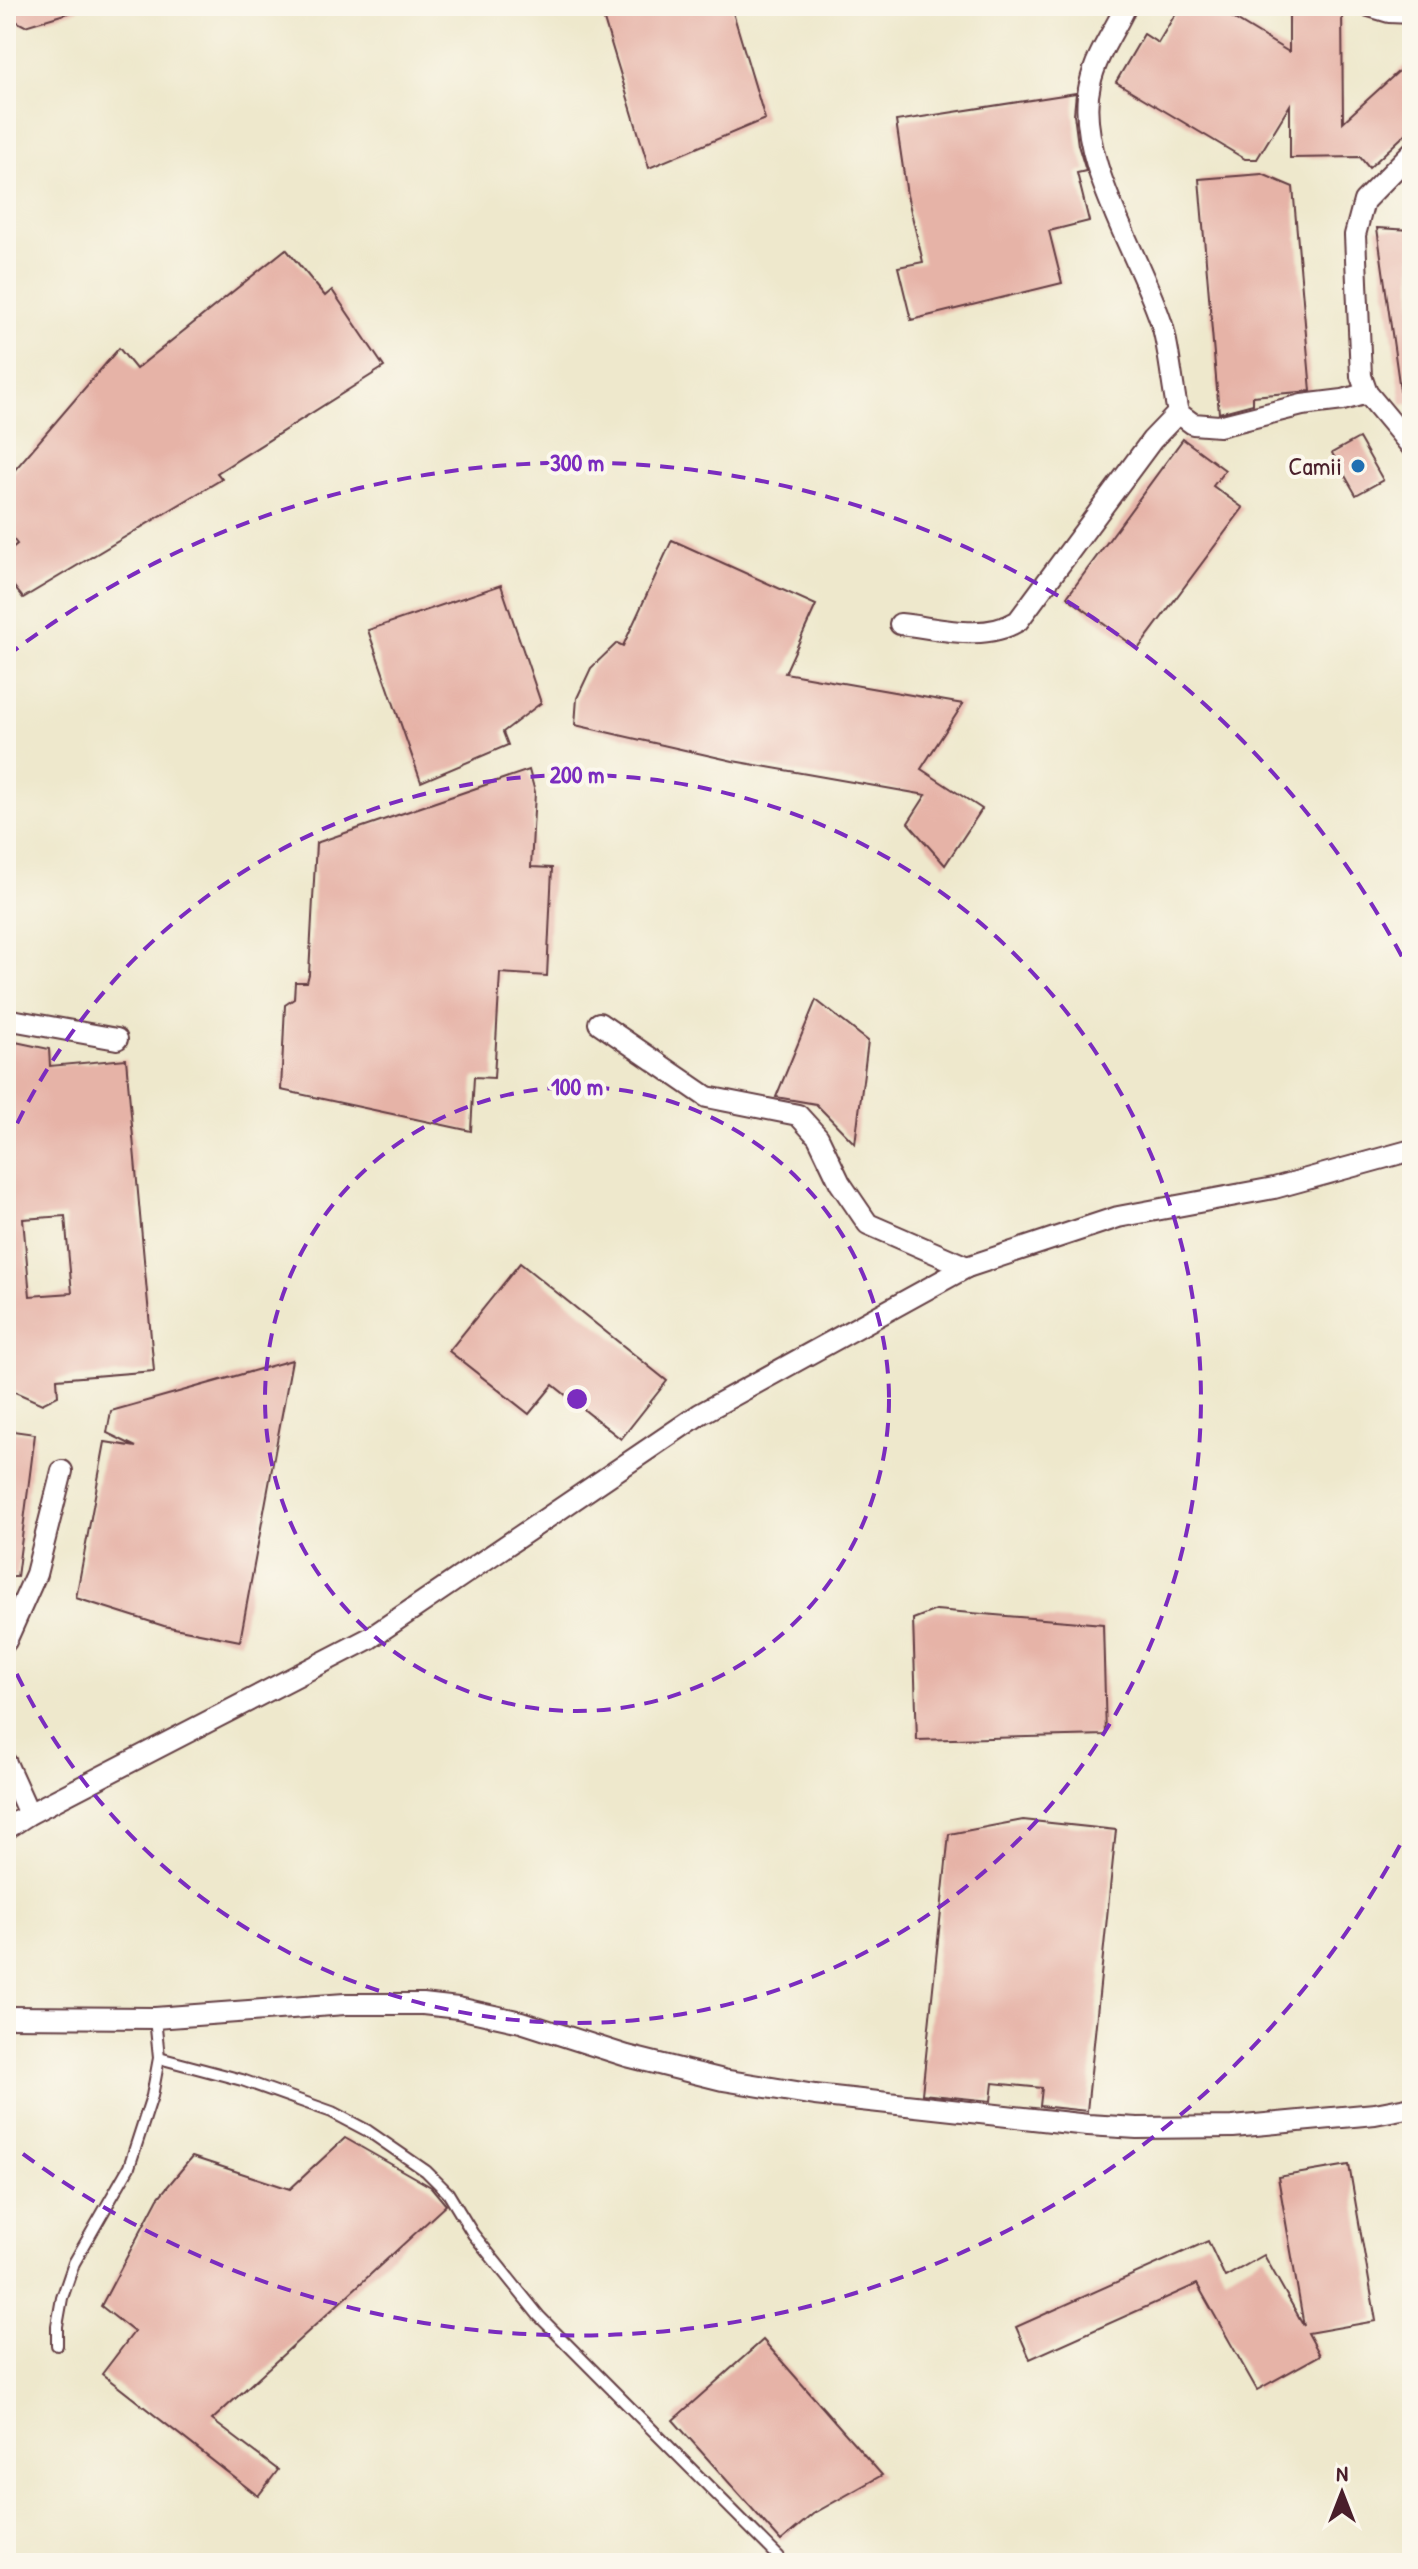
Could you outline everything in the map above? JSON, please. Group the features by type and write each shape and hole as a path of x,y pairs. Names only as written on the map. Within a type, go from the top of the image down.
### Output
{"street":[{"path":"1126,6 1098,58 1089,85 1091,133 1104,186 1163,329 1178,413 1193,424 1209,427 1367,393"},
{"path":"1369,6 1389,12 1412,13"},
{"path":"1412,152 1364,201 1355,235 1361,376 1367,393 1412,447"},
{"path":"900,624 978,633 1001,630 1018,621 1152,440 1178,413"},
{"path":"6,1019 117,1039"},
{"path":"599,1023 707,1097 798,1115 818,1137 840,1183 868,1224 967,1267"},
{"path":"6,1829 29,1814 370,1638 700,1414 967,1267 1118,1217 1274,1188 1412,1150"},
{"path":"6,1641 36,1574 62,1471"},
{"path":"6,1763 29,1814"},
{"path":"6,2017 155,2018 345,2004 423,2004 521,2022 662,2066 781,2090 1125,2128 1233,2127 1375,2114 1412,2107"}],"lane":[{"path":"57,2345 62,2298 74,2263 129,2167 152,2096 159,2058 155,2018"},
{"path":"159,2058 242,2080 332,2112 368,2131 426,2171 448,2193 473,2234 539,2316 779,2557"}],"building":[{"path":"6,6 78,6 78,10 25,26 6,16"},
{"path":"613,6 731,6 765,119 649,168 602,13 613,9"},
{"path":"1180,6 1213,6 1289,52 1289,6 1342,6 1343,122 1412,59 1412,128 1369,168 1360,157 1290,158 1290,105 1257,159 1245,159 1116,82 1144,34 1158,43"},
{"path":"1076,93 1074,114 1078,145 1086,171 1077,173 1089,221 1049,231 1062,283 911,320 898,267 923,262 907,195 896,121"},
{"path":"1262,174 1293,187 1311,391 1253,396 1253,404 1219,413 1199,179"},
{"path":"1377,228 1412,230 1412,403 1402,404"},
{"path":"286,249 325,296 332,290 384,367 217,473 222,479 23,598 6,577 6,553 17,544 6,530 6,480 119,348 136,369"},
{"name":"Camii","path":"1359,438 1383,480 1356,495 1332,453"},
{"path":"1183,439 1225,470 1213,486 1243,508 1138,649 1067,597"},
{"path":"672,540 816,605 785,673 963,704 921,769 982,809 945,865 908,823 926,795 733,761 575,725 577,698 591,668 617,643 623,646"},
{"path":"501,585 541,703 503,732 508,745 421,782 368,630"},
{"path":"529,770 535,792 531,867 552,868 547,976 500,973 494,1078 474,1077 471,1131 281,1090 285,1005 294,999 295,982 307,982 309,974 316,843"},
{"path":"816,1000 868,1041 855,1144 816,1104 776,1097"},
{"path":"6,1040 49,1049 50,1066 126,1059 154,1371 57,1379 58,1396 42,1404 6,1388","holes":["65,1216 72,1293 30,1296 23,1219"]},
{"path":"520,1263 667,1381 621,1439 553,1385 529,1414 449,1351"},
{"path":"292,1360 240,1641 164,1626 76,1598 105,1442 136,1447 107,1433 111,1411"},
{"path":"6,1430 35,1434 17,1577 6,1577"},
{"path":"936,1610 1103,1624 1106,1735 917,1740 913,1619"},
{"path":"1023,1820 1116,1830 1087,2111 1040,2106 1042,2088 993,2083 991,2101 922,2094 949,1834"},
{"path":"345,2138 431,2187 446,2205 212,2420 278,2470 258,2496 102,2374 134,2332 101,2306 158,2198 192,2157 290,2189"},
{"path":"1349,2165 1376,2321 1308,2333 1320,2355 1257,2390 1197,2284 1030,2359 1016,2327 1208,2241 1225,2277 1264,2255 1304,2326 1278,2177"},
{"path":"763,2340 882,2475 813,2514 781,2541 673,2420"}],"place":[{"name":"Camii","path":"1358,466"}]}
